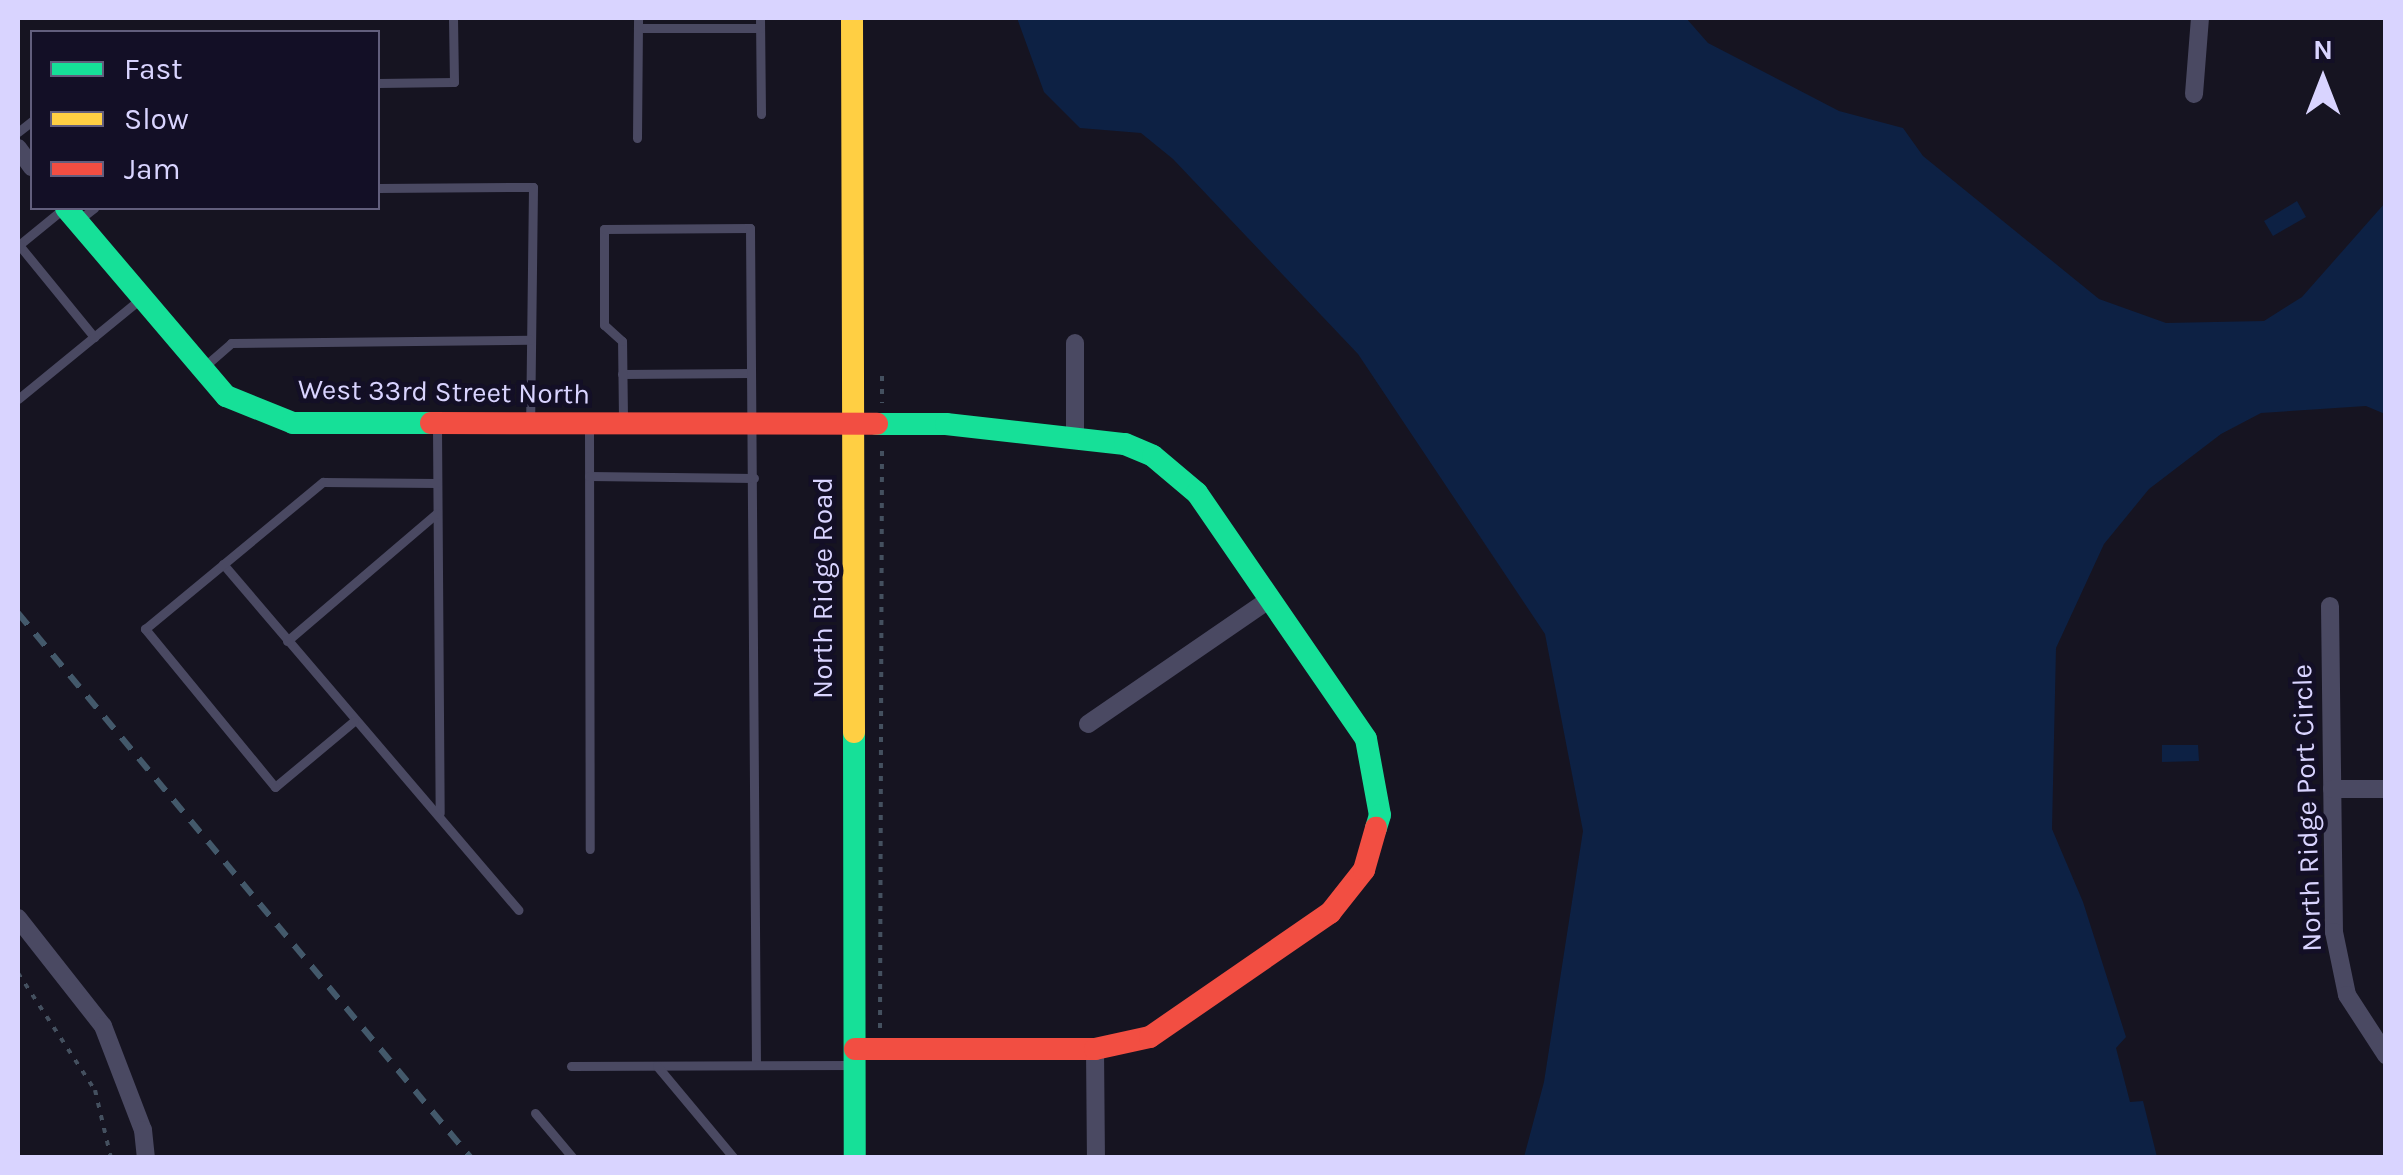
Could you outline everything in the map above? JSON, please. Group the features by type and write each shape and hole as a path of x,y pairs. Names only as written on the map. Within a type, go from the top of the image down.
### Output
{"street":[{"name":"North Ridge Road","path":"852,18 855,1158"},
{"path":"2194,94 2200,18"},
{"name":"West 33rd Street North","path":"76,211 141,298 226,396 294,423 882,424 1075,436 1125,444 1178,474 1366,740 1380,788 1374,845 1356,883 1330,913 1174,1025 1124,1046 880,1049 855,1057"},
{"path":"1075,343 1075,436"},
{"path":"1088,724 1270,599"},
{"name":"North Ridge Port Circle","path":"2330,606 2337,960 2358,1018 2386,1056"},
{"path":"2332,790 2386,789"},
{"path":"18,918 102,1026 143,1130 146,1158"},
{"path":"1095,1049 1096,1158"}],"lane":[{"path":"380,83 454,82 453,18"},
{"path":"638,138 638,23 760,23 761,114"},
{"path":"380,188 533,186 530,425"},
{"path":"76,211 18,245 94,337"},
{"path":"623,424 622,340 604,325 604,229 750,228 756,1065"},
{"path":"18,399 141,298"},
{"path":"200,370 231,343 530,340"},
{"path":"622,374 751,373"},
{"path":"588,424 590,849"},
{"path":"436,425 440,813 518,910"},
{"path":"588,476 754,478"},
{"path":"354,720 275,787 145,629 323,482 437,482"},
{"path":"287,641 437,513"},
{"path":"223,564 432,814 440,813"},
{"path":"571,1066 756,1065 855,1057"},
{"path":"658,1066 734,1158"},
{"path":"536,1113 572,1158"}],"path":[{"path":"880,1049 882,376"},
{"path":"18,972 69,1042 95,1090 111,1158"}],"water":[{"path":"1017,18 1686,18 1708,43 1839,111 1903,128 1923,156 2099,299 2166,323 2264,321 2302,297 2385,203 2385,414 2366,406 2261,413 2221,434 2149,489 2104,544 2056,648 2052,829 2083,902 2126,1037 2116,1048 2130,1102 2143,1101 2157,1157 1524,1157 1544,1082 1583,831 1545,634 1358,354 1173,159 1141,133 1080,128 1044,92"},
{"path":"2297,201 2306,217 2273,236 2264,221"},
{"path":"2162,745 2198,745 2199,761 2162,762"}],"railway":[{"path":"18,613 471,1158"}],"traffic: fast":[{"path":"68,210 226,396 293,423 431,423"},
{"path":"877,424 946,424 1125,444 1153,456 1197,493 1366,739 1380,815 1376,828"},
{"path":"854,732 855,1158"}],"traffic: slow":[{"path":"852,18 854,732"}],"traffic: jam":[{"path":"431,423 877,424"},
{"path":"855,1049 1095,1049 1150,1037 1330,913 1364,870 1376,828"}]}
